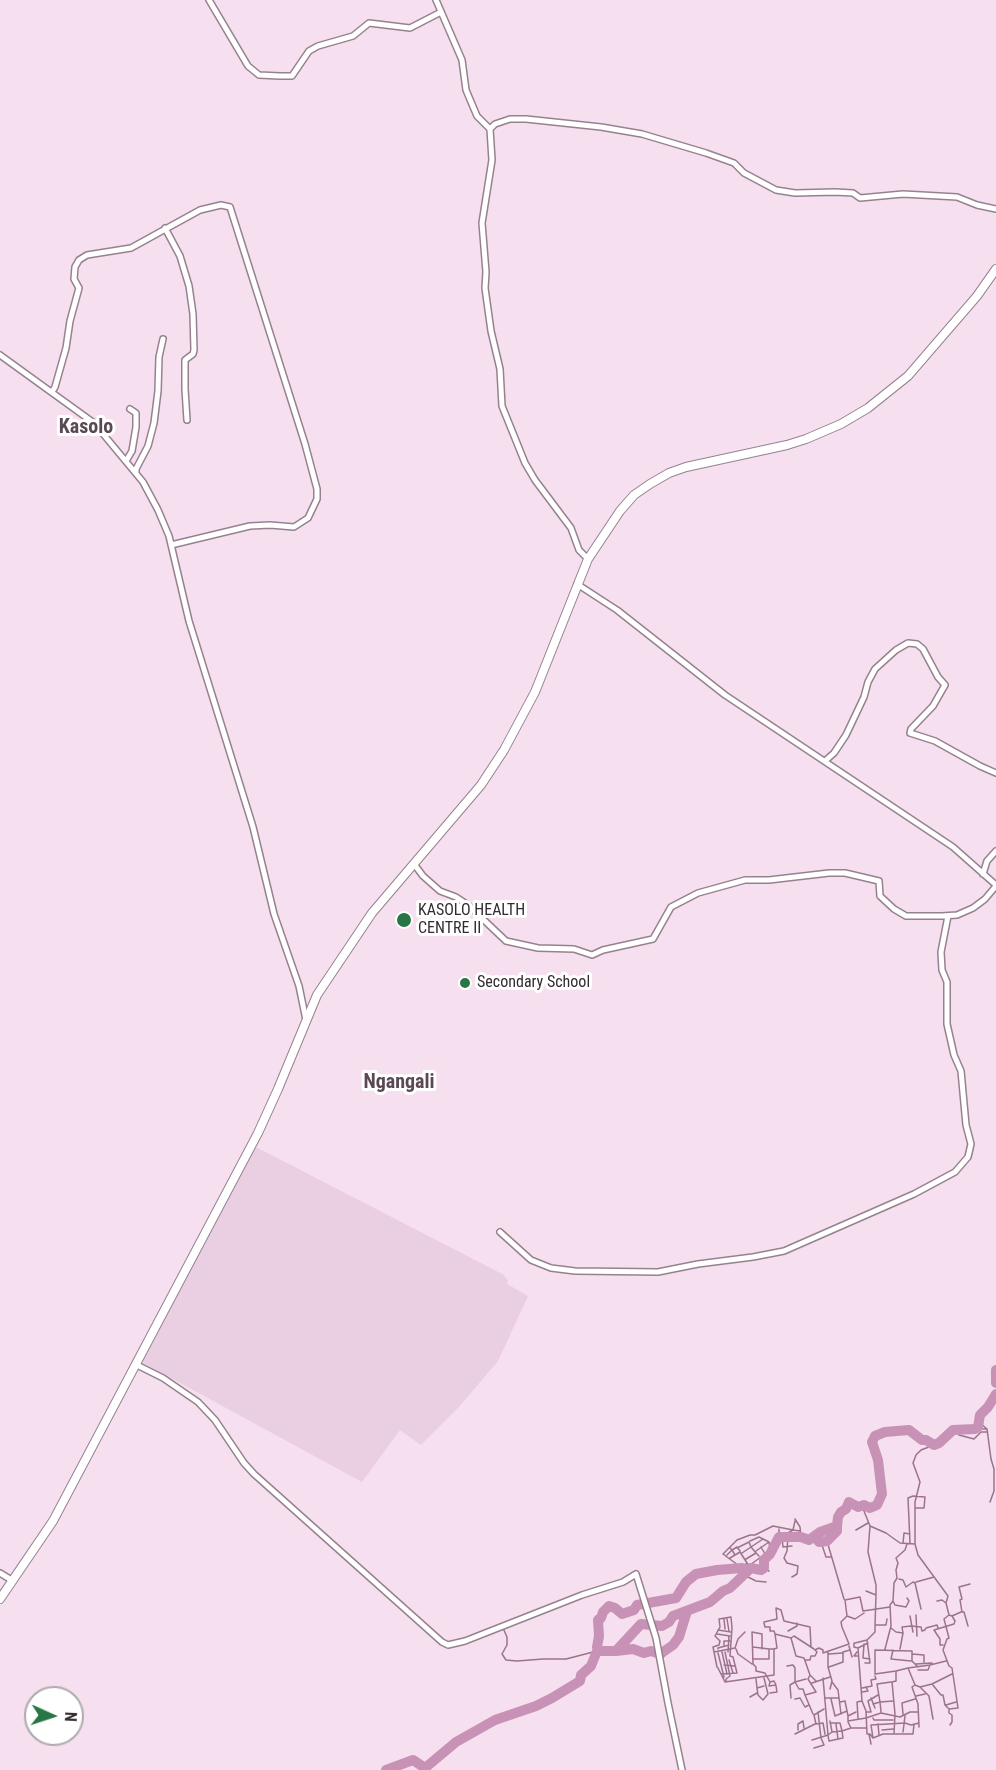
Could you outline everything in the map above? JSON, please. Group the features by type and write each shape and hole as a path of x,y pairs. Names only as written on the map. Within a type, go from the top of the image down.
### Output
{"main road":[{"path":"0,1599 53,1521 258,1133 317,995 372,913 481,784 504,750 535,692 588,559 620,511 634,495 650,484 686,467 788,445 841,424 868,408 908,376 977,296 996,269"}],"street":[{"path":"209,0 248,66 259,75 292,76 309,51 318,46 353,36 369,23 410,28 441,12"},
{"path":"436,0 462,60 466,90 477,116 490,129 492,160 482,223 485,288 500,369 502,406 525,463 571,528 579,550 588,559"},
{"path":"490,129 495,124 510,119 601,127 642,134 734,163 744,173 776,190 795,193 853,193 860,198 903,194 957,197 977,206 996,209"},
{"path":"52,392 56,387 79,288 74,279 75,267 79,260 87,255 131,248 200,210 221,205 230,207 282,367 317,489 317,499 308,518 294,527 250,526 171,545"},
{"path":"165,228 180,256 189,286 193,314 194,354 185,360 187,420"},
{"path":"136,473 148,446 154,423 159,357 164,339"},
{"path":"0,355 94,423 143,482 158,510 171,545 189,621 253,827 274,915 298,986 306,1022"},
{"path":"126,461 132,450 136,427 136,414 130,409"},
{"path":"414,864 423,876 440,891 468,905 506,941 538,948 574,949 592,955 653,939 671,907 698,893 744,880 845,873 879,881 880,897 906,916 957,915 973,908 996,886 952,847 725,695 626,617 578,584"},
{"path":"825,761 834,753 846,735 875,669 896,650 908,643 917,644 923,649 945,686 937,700 911,729 910,734 935,741 996,773"},
{"path":"983,874 987,861 996,850"},
{"path":"500,1232 531,1260 551,1268 657,1272 784,1251 914,1194 955,1172 968,1157 971,1144 966,1125 961,1071 954,1055 947,1024 947,982 942,970 941,952 948,916"},
{"path":"135,1364 163,1378 198,1402 215,1420 254,1474 448,1645 465,1641 573,1598 623,1582 636,1574 656,1638 682,1770"},
{"path":"0,1573 13,1581"}],"shaded area":[{"path":"252,1145 504,1275 508,1281 507,1284 528,1296 498,1361 459,1407 421,1445 400,1430 362,1482 138,1360"}],"waterway":[{"path":"996,1370 996,1383"},
{"path":"386,1770 413,1760 425,1768 456,1742 495,1720 552,1698 580,1681 581,1675 591,1666 597,1651 616,1651 641,1624 662,1626 673,1616 710,1602 730,1588 751,1568 761,1570 764,1568 764,1560 779,1537 801,1537 809,1540 820,1532 837,1526 838,1517 849,1502 858,1507 864,1505 870,1508 877,1505 882,1494 878,1460 872,1442 875,1436 885,1432 909,1430 922,1440 934,1445 953,1430 978,1427 980,1415 996,1394"},
{"path":"979,1422 987,1429 994,1469 994,1491 990,1502"},
{"path":"975,1429 986,1429"},
{"path":"956,1430 959,1435 974,1439 981,1432 987,1432"},
{"path":"870,1526 900,1543 915,1544 915,1502 920,1482 913,1463 921,1450 934,1445"},
{"path":"910,1543 908,1498 925,1497 924,1508 916,1508"},
{"path":"862,1506 870,1526 868,1552 876,1585 876,1595"},
{"path":"795,1519 800,1527 801,1537"},
{"path":"795,1521 793,1530 800,1531"},
{"path":"856,1530 868,1523"},
{"path":"751,1568 747,1563 742,1568 723,1554 737,1540 755,1535 773,1526 793,1530"},
{"path":"815,1537 819,1542 827,1541 837,1531 837,1526"},
{"path":"779,1529 779,1537"},
{"path":"786,1534 793,1530"},
{"path":"903,1543 904,1533 910,1534"},
{"path":"788,1536 784,1558 787,1563 798,1566 797,1574 792,1577"},
{"path":"750,1541 759,1537 769,1542 770,1549"},
{"path":"782,1537 783,1547 792,1546"},
{"path":"737,1548 749,1542 751,1547 763,1539"},
{"path":"827,1541 844,1599"},
{"path":"756,1551 769,1542"},
{"path":"821,1542 826,1557 831,1557"},
{"path":"885,1649 891,1626 890,1605 893,1601 894,1583 897,1578 896,1558 905,1550 907,1544"},
{"path":"915,1544 918,1555 948,1596 946,1603 949,1615 944,1619 949,1638 943,1650 952,1668 958,1708 949,1709 952,1715 950,1725"},
{"path":"730,1548 732,1550 737,1547 740,1551"},
{"path":"742,1553 751,1547 756,1553"},
{"path":"761,1547 765,1554 770,1549 772,1551"},
{"path":"727,1555 732,1550 735,1555"},
{"path":"730,1558 740,1552 747,1563"},
{"path":"746,1559 756,1553 759,1556"},
{"path":"750,1565 765,1554 767,1557"},
{"path":"597,1647 598,1620 609,1606 622,1614 634,1610 637,1605 676,1598 686,1582 696,1574 742,1568 748,1571"},
{"path":"764,1568 769,1571"},
{"path":"744,1575 756,1581 766,1582"},
{"path":"916,1582 934,1577"},
{"path":"899,1579 903,1580 906,1587 915,1583 921,1609"},
{"path":"968,1626 964,1612 962,1612 959,1587 970,1584"},
{"path":"866,1591 876,1595 875,1625 886,1625 887,1619"},
{"path":"805,1660 810,1660 811,1656 815,1656 817,1652 815,1650 819,1648 823,1650 823,1653 849,1644 841,1622 847,1616 845,1600 860,1597 863,1611 890,1607"},
{"path":"893,1601 895,1605 906,1607 909,1601 907,1598"},
{"path":"937,1601 942,1600 946,1603"},
{"path":"764,1622 777,1619 776,1608 781,1610 784,1621 810,1627 811,1647"},
{"path":"616,1651 633,1649 644,1653 651,1651 660,1654 673,1645 679,1637 687,1611"},
{"path":"952,1616 961,1612"},
{"path":"847,1616 855,1619 864,1613"},
{"path":"916,1615 917,1636"},
{"path":"943,1645 940,1645 940,1639 934,1630 954,1624 955,1621 949,1615"},
{"path":"910,1616 913,1632"},
{"path":"721,1674 737,1673 733,1657 730,1656 731,1617 719,1619 720,1627 715,1636 720,1641 719,1645 713,1647 717,1667 725,1682 774,1675 774,1649 777,1648 775,1634"},
{"path":"724,1619 725,1629"},
{"path":"727,1619 729,1631"},
{"path":"764,1623 765,1627 770,1627 770,1631 774,1631 775,1634 791,1638 794,1636 814,1649"},
{"path":"788,1631 797,1626 797,1623"},
{"path":"903,1633 902,1627 921,1627 922,1631 937,1625 938,1628"},
{"path":"865,1663 870,1663 867,1640 875,1632 875,1626"},
{"path":"503,1628 507,1637 507,1645 502,1654 506,1660 566,1659 597,1651"},
{"path":"891,1628 903,1633 900,1649"},
{"path":"718,1630 731,1632"},
{"path":"714,1652 735,1648 738,1639 745,1632"},
{"path":"762,1649 762,1634 752,1632 753,1664 756,1671 765,1673 770,1682 769,1686 776,1685 774,1681 770,1682"},
{"path":"717,1634 730,1636"},
{"path":"728,1652 729,1636"},
{"path":"791,1638 796,1656 804,1658 810,1675 808,1679 816,1692 805,1695 803,1689 799,1689 795,1682 790,1685 791,1698"},
{"path":"855,1643 867,1640"},
{"path":"724,1645 724,1641 730,1641"},
{"path":"854,1643 854,1647 858,1648 868,1643"},
{"path":"864,1644 863,1658 870,1659"},
{"path":"718,1649 729,1645"},
{"path":"849,1646 852,1657"},
{"path":"753,1647 769,1649"},
{"path":"858,1648 862,1701 866,1711 867,1734 869,1734 871,1744"},
{"path":"736,1649 738,1654 752,1664"},
{"path":"753,1659 769,1659 769,1649 774,1649"},
{"path":"829,1667 843,1662 843,1652 850,1650"},
{"path":"896,1671 875,1674 875,1650 912,1651 912,1661 918,1667"},
{"path":"893,1650 891,1659 911,1661"},
{"path":"828,1651 828,1667 832,1681 830,1689"},
{"path":"722,1652 727,1674"},
{"path":"725,1652 730,1676 726,1682"},
{"path":"857,1652 854,1656 858,1656"},
{"path":"718,1653 724,1677"},
{"path":"829,1654 842,1653"},
{"path":"912,1654 924,1655 924,1662"},
{"path":"729,1660 733,1673"},
{"path":"918,1670 928,1670 930,1665 946,1661"},
{"path":"916,1664 932,1663"},
{"path":"724,1665 734,1666"},
{"path":"787,1666 793,1665 795,1668 795,1682 806,1679"},
{"path":"915,1685 908,1668 930,1665"},
{"path":"894,1734 892,1682 896,1681 896,1671 908,1668"},
{"path":"948,1708 943,1695 932,1684 952,1674"},
{"path":"810,1675 816,1681"},
{"path":"862,1688 872,1686 871,1680 876,1679 875,1676"},
{"path":"812,1683 830,1677"},
{"path":"757,1688 758,1695 763,1700 768,1694 764,1678"},
{"path":"823,1678 828,1735 842,1731 840,1723 830,1723"},
{"path":"756,1679 757,1688 764,1686"},
{"path":"832,1682 838,1690 841,1714"},
{"path":"873,1704 880,1702 877,1684 891,1682"},
{"path":"932,1684 920,1687 929,1696 933,1719"},
{"path":"919,1727 918,1704 912,1687 915,1685 920,1687"},
{"path":"770,1693 777,1692 776,1686"},
{"path":"862,1692 868,1691 866,1687"},
{"path":"750,1697 757,1693"},
{"path":"916,1696 925,1694"},
{"path":"805,1695 813,1714"},
{"path":"867,1712 871,1712 868,1701 878,1695"},
{"path":"795,1699 800,1698 805,1707 809,1705"},
{"path":"825,1698 838,1698"},
{"path":"871,1698 875,1708"},
{"path":"831,1699 835,1716 847,1711"},
{"path":"903,1714 902,1703 915,1699"},
{"path":"840,1702 845,1701 848,1716"},
{"path":"858,1718 857,1702 862,1701"},
{"path":"881,1712 880,1702 893,1701"},
{"path":"946,1705 956,1702"},
{"path":"824,1709 814,1715 816,1724 823,1723 825,1734"},
{"path":"814,1748 824,1745 818,1712"},
{"path":"848,1720 848,1716 856,1712"},
{"path":"848,1721 881,1713 900,1717 910,1712 918,1712"},
{"path":"903,1732 905,1716"},
{"path":"873,1718 874,1720 893,1720"},
{"path":"798,1730 798,1724 803,1721 804,1728"},
{"path":"830,1721 832,1732"},
{"path":"848,1722 851,1728 866,1728"},
{"path":"873,1738 871,1725 919,1723"},
{"path":"795,1734 815,1724"},
{"path":"836,1724 838,1739"},
{"path":"878,1724 879,1735"},
{"path":"870,1734 873,1738 883,1734 913,1734 914,1724"},
{"path":"812,1740 828,1735 829,1741 843,1738 842,1731 851,1728"},
{"path":"882,1730 893,1729"}],"place":[{"name":"KASOLO HEALTH CENTRE II","path":"404,920"},
{"name":"Secondary School","path":"465,983"}],"district":[{"name":"Kasolo","path":"86,428"},
{"name":"Ngangali","path":"399,1083"}]}
